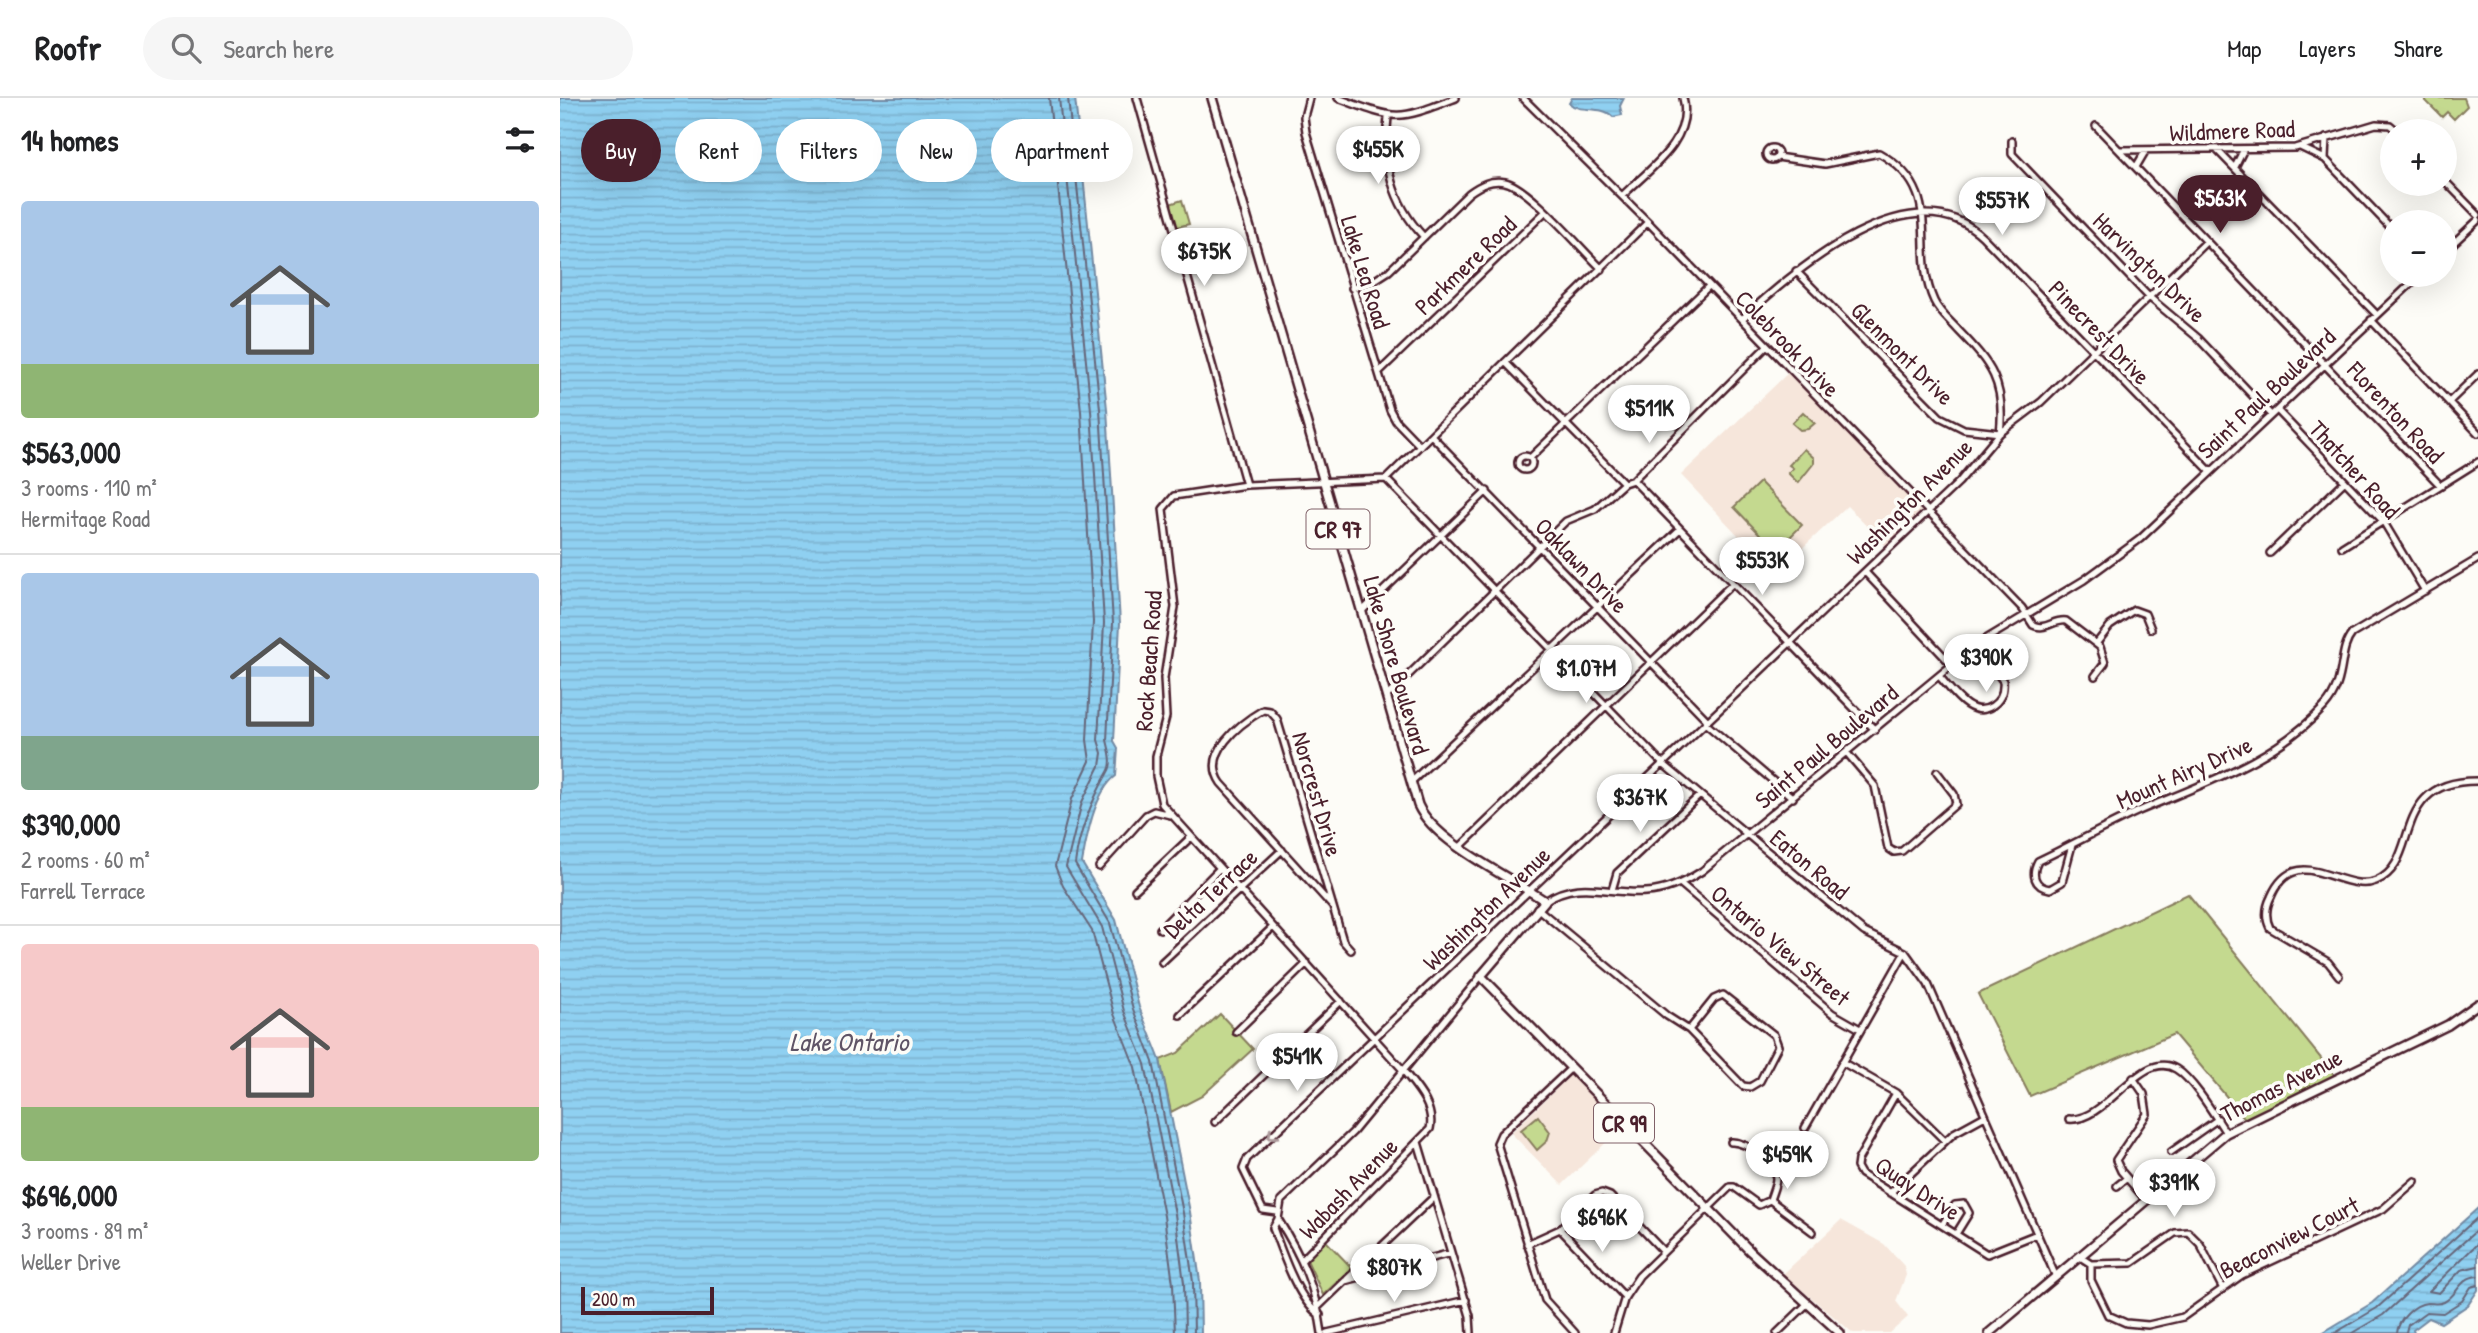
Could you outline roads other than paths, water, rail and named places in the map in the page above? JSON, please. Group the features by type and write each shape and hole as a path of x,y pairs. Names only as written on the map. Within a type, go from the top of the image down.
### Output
{"main road":[{"name":"Lake Shore Boulevard","path":"1212,98 1411,782 1427,821 1460,847 1545,901"},
{"name":"Saint Paul Boulevard","path":"1481,976 1545,901"},
{"name":"CR 99","path":"1481,976 1707,1209 1806,1305 1840,1333"},
{"name":"Thomas Avenue","path":"1989,1333 2226,1133 2448,1025 2478,1004"}],"street":[{"path":"1137,98 1246,485"},
{"name":"Lake Lea Road","path":"1309,98 1304,117 1306,132 1391,414 1420,446"},
{"path":"1338,98 1388,117 1417,114 1456,98"},
{"name":"Colebrook Drive","path":"1523,98 1648,222 2026,614"},
{"path":"1622,196 1673,144 1683,122 1683,98"},
{"path":"1388,117 1386,156 1391,184 1402,208 1424,237"},
{"name":"Wildmere Road","path":"2119,150 2300,147 2380,124"},
{"name":"Florenton Road","path":"2095,126 2326,363 2440,485"},
{"path":"2325,159 2326,138"},
{"name":"Harvington Drive","path":"2012,141 2012,154 2149,297 2199,338 2272,415"},
{"path":"2300,147 2325,159 2380,216"},
{"path":"2217,149 2377,315"},
{"path":"2235,168 2244,149"},
{"name":"Wildmere Road","path":"2136,167 2146,150"},
{"path":"1777,157 1825,164 1879,153 1895,163 1907,176 1922,215 1933,298 1994,372 2000,396 2000,433"},
{"path":"1352,288 1384,275 1469,193 1489,182 1513,185 1545,212 1602,269"},
{"path":"2457,194 2478,218 2457,239"},
{"name":"Parkmere Road","path":"1380,371 1545,212"},
{"name":"Pinecrest Drive","path":"1742,319 1796,271 1859,233 1891,221 1945,214 1975,230 2211,472"},
{"path":"1386,479 1648,222"},
{"name":"Washington Avenue","path":"1277,1212 1264,1210 1243,1165 1928,512 1965,475 2000,433 2032,410 2207,241"},
{"name":"Glenmont Drive","path":"1796,271 1940,417 1964,429 2000,433"},
{"path":"1530,458 1709,286"},
{"name":"Saint Paul Boulevard","path":"1545,901 1562,892 1579,888 1647,892 1681,884 1748,835 1976,645 2106,565 2140,539 2407,287"},
{"path":"2371,320 2478,433"},
{"path":"1387,696 1566,521 1595,509 1624,483 1633,480 1767,346"},
{"path":"1505,362 1624,483"},
{"path":"2449,402 2478,374"},
{"name":"Thatcher Road","path":"2277,410 2383,520 2425,591"},
{"name":"Oaklawn Drive","path":"1431,435 1596,604 1706,722 1793,798"},
{"path":"2342,547 2478,462"},
{"name":"Rock Beach Road","path":"1386,479 1246,485 1174,496 1163,509 1175,607 1164,678 1166,717 1156,756 1156,776 1162,804 1170,815 1375,1038 1428,1105 1432,1121 1430,1129 1418,1142"},
{"name":"Eaton Road","path":"1386,479 1662,763 1864,932 1905,953 1928,984 2056,1278"},
{"path":"1633,480 1875,730"},
{"path":"2270,553 2345,481"},
{"path":"1362,611 1487,491"},
{"path":"1411,782 1596,604 1680,529"},
{"name":"Mount Airy Drive","path":"2072,845 2062,882 2050,889 2040,886 2034,873 2038,861 2096,831 2266,755 2330,700 2339,685 2346,645 2352,634 2478,559"},
{"path":"1865,572 1952,664"},
{"path":"1460,847 1732,584"},
{"path":"2096,644 2110,626 2134,610 2145,614 2151,629"},
{"path":"2026,614 2039,628 2060,620 2066,621 2096,644 2105,660 2104,667 2095,676"},
{"path":"1939,676 1968,706 1980,710 1994,705 2002,694 2003,681 1976,645"},
{"name":"Norcrest Drive","path":"1333,907 1214,772 1218,750 1263,710 1270,711 1277,719 1333,907 1343,941 1350,950"},
{"path":"1847,753 1875,786 1888,848 1894,852 1902,851 1956,804 1956,797 1937,772"},
{"path":"2339,976 2328,962 2270,928 2267,908 2275,889 2289,876 2309,870 2324,872 2358,885 2382,878 2394,867 2408,827 2428,798 2449,783 2478,781"},
{"path":"1612,890 1618,873 1700,795"},
{"path":"1099,867 1146,815 1154,811 1170,815"},
{"path":"1135,890 1190,838"},
{"name":"Delta Terrace","path":"1163,962 1282,850"},
{"path":"1160,929 1219,869"},
{"name":"Ontario View Street","path":"1681,884 1832,1013 1860,1030"},
{"path":"1537,908 1667,1016 1689,1030 1718,1064 1747,1087 1760,1081 1778,1045 1774,1035 1723,995 1714,999 1689,1030"},
{"path":"1180,1015 1273,927"},
{"path":"1805,1128 1905,953"},
{"path":"1236,1032 1307,963"},
{"name":"Saint Paul Boulevard","path":"1277,1212 1281,1201 1353,1132 1481,976"},
{"path":"1215,1122 1341,1001"},
{"path":"1842,1062 1896,1093 1945,1141"},
{"path":"2068,1119 2080,1120 2096,1112 2133,1078 2160,1066 2175,1068 2218,1119 2226,1133"},
{"path":"1571,1068 1498,1140 1547,1304 1575,1333"},
{"path":"2133,1078 2144,1094 2147,1114 2140,1129 2117,1156 2118,1167 2146,1200"},
{"name":"Quay Drive","path":"1896,1093 1857,1164 1861,1174 1990,1254 2037,1234"},
{"path":"1890,1193 1959,1129 1984,1116"},
{"path":"2171,1152 2218,1119"},
{"path":"1418,1142 1466,1300 1471,1333"},
{"name":"Wabash Avenue","path":"1303,1259 1418,1142"},
{"path":"1614,1333 1625,1297 1639,1276 1732,1186 1759,1205 1770,1200 1776,1179 1773,1169 1744,1144 1731,1142"},
{"path":"2117,1186 2127,1178"},
{"name":"Beaconview Court","path":"2091,1264 2091,1280 2105,1312 2112,1318 2126,1323 2158,1324 2175,1320 2193,1312 2257,1268 2384,1209 2415,1181"},
{"path":"1527,1244 1560,1229 1595,1195 1602,1193 1609,1196 1663,1251"},
{"path":"1318,1307 1434,1197"},
{"path":"1770,1200 1813,1232"},
{"path":"1942,1225 1955,1205 1964,1204 1969,1213 1956,1234"},
{"path":"1277,1212 1278,1219 1303,1259 1324,1333 1466,1300"},
{"path":"1278,1219 1273,1228 1284,1258 1306,1303 1320,1315"},
{"path":"1560,1229 1625,1297"},
{"path":"2080,1256 2091,1264 2132,1263 2175,1233 2184,1231 2197,1239 2223,1289"},
{"path":"1345,1281 1451,1253"},
{"path":"1777,1333 1806,1305"}],"water":[{"name":"Lake Ontario","path":"560,98 1075,98 1077,119 991,119 991,182 1084,182 1107,409 1120,623 1114,741 1118,748 1116,776 1108,783 1097,804 1082,863 1116,920 1139,1007 1160,1060 1190,1212 1200,1281 1201,1333 560,1333"},
{"path":"1572,98 1624,98 1620,106 1622,115 1613,117 1603,111 1579,108 1569,103"},
{"path":"2478,1208 2478,1290 2468,1305 2441,1323 2429,1318 2413,1330 2414,1333 2322,1333 2372,1303"}]}
